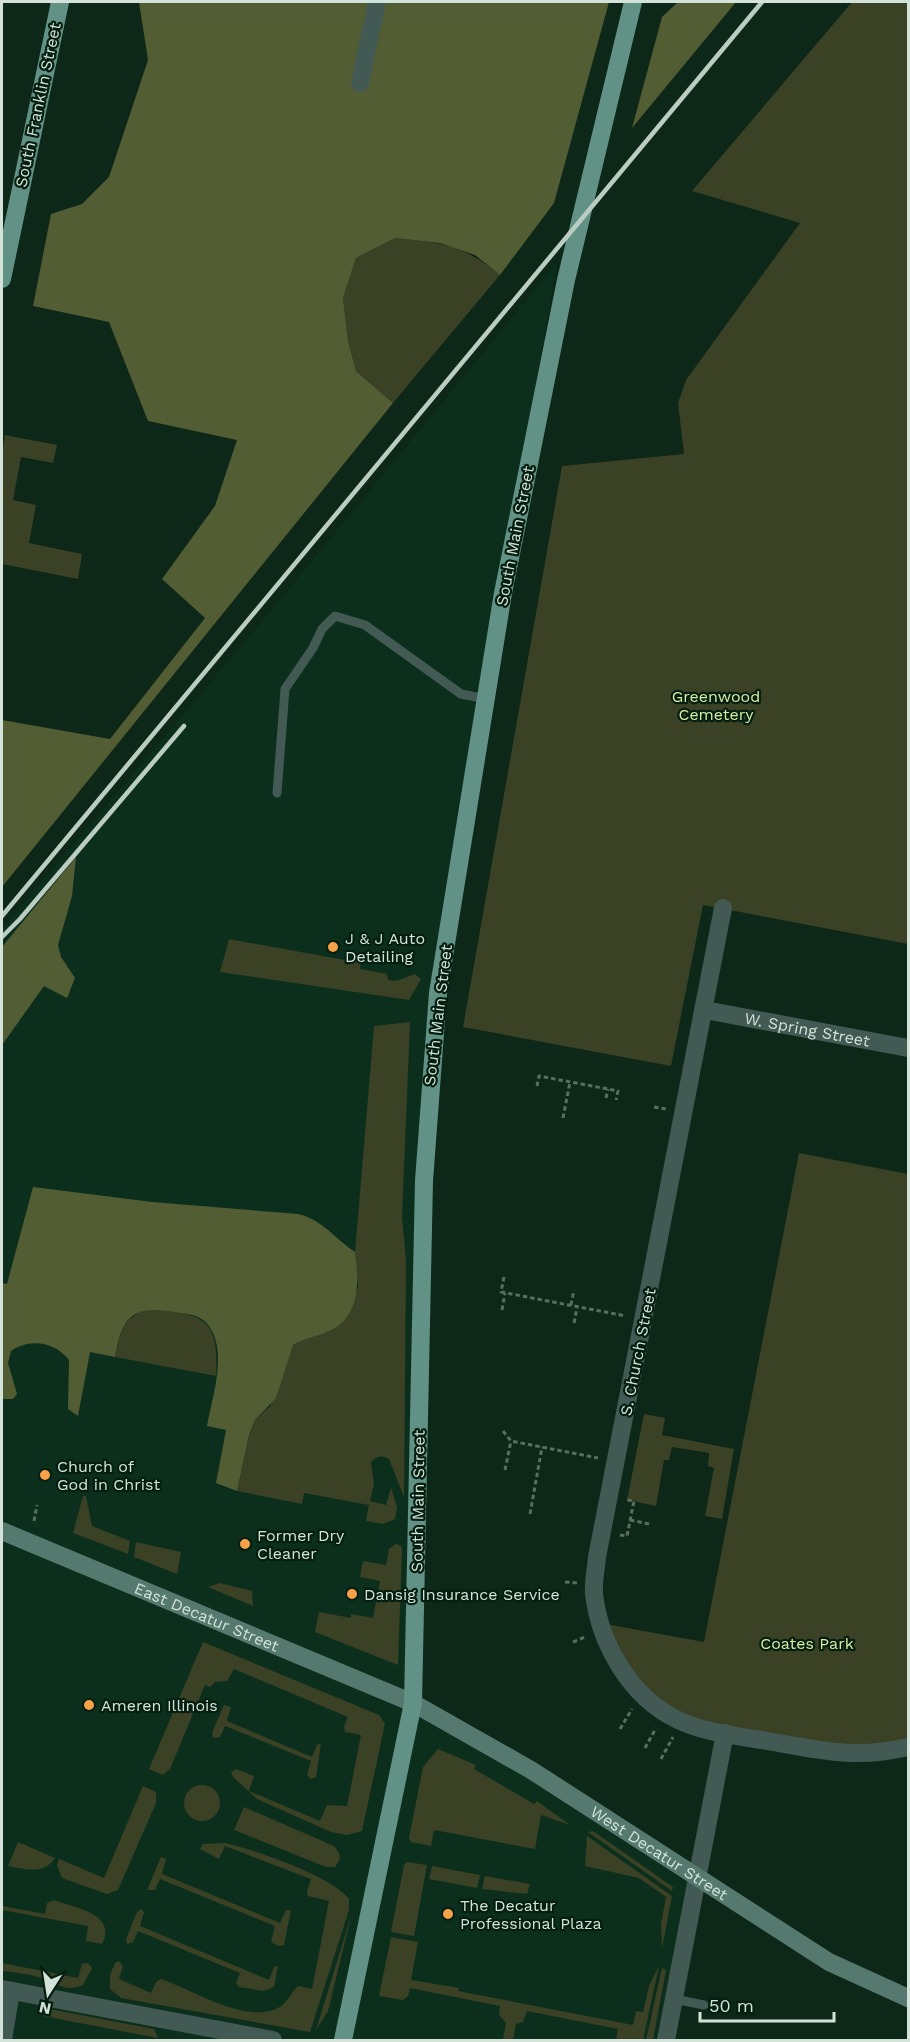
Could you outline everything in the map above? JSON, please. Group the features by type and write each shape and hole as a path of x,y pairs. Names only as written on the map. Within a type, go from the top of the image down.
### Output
{"main road":[{"name":"South Franklin Street","path":"2,279 60,2"},
{"name":"South Main Street","path":"343,2040 413,1702 418,1538 421,1259 429,1088 438,993 503,593 566,280 633,2"}],"street":[{"path":"360,83 377,2"},
{"name":"S. Church Street","path":"723,908 597,1557 594,1592 600,1623 613,1655 631,1682 651,1702 675,1719 725,1733 830,1752 866,1755 909,1747"},
{"name":"W. Spring Street","path":"705,1010 909,1048"},
{"name":"East Decatur Street","path":"2,1531 413,1702"},
{"name":"West Decatur Street","path":"413,1702 531,1770 830,1962 909,1998"},
{"path":"666,2040 725,1733"},
{"path":"3,2040 6,1990 273,2040"}],"lane":[{"path":"277,793 285,689 314,648 322,629 335,616 365,625 461,694 486,699"},
{"path":"674,1999 704,2005"}],"path":[{"path":"537,1086 539,1076 608,1089 618,1091 616,1101"},
{"path":"563,1118 570,1082"},
{"path":"606,1098 608,1089"},
{"path":"654,1107 666,1109"},
{"path":"504,1277 501,1292 626,1316"},
{"path":"571,1305 574,1290"},
{"path":"502,1310 505,1293"},
{"path":"574,1323 577,1306"},
{"path":"503,1431 511,1441 598,1458"},
{"path":"505,1470 511,1441"},
{"path":"530,1514 542,1447"},
{"path":"620,1535 627,1536 634,1501 627,1500"},
{"path":"34,1521 37,1505"},
{"path":"630,1520 649,1524"},
{"path":"565,1582 578,1582"},
{"path":"573,1642 586,1637"},
{"path":"620,1730 632,1709"},
{"path":"645,1748 656,1728"},
{"path":"661,1759 673,1737"}],"shaded area":[{"path":"139,2 609,2 554,203 500,275 475,255 440,243 395,238 356,258 343,298 348,341 356,371 393,403 2,887 2,720 110,739 205,618 162,579 215,506 237,440 148,421 109,322 33,306 51,214 82,204 109,177 148,60"},
{"path":"678,2 736,2 632,128 662,17"},
{"path":"557,263 453,852 426,1040 405,1707 516,1768 690,1881 660,2040 2,2040 2,929 275,606"},
{"path":"76,857 72,896 58,945 61,957 75,978 67,998 44,986 2,1045 2,947"},
{"path":"33,1187 152,1202 298,1214 314,1220 355,1252 357,1287 352,1309 338,1326 293,1345 276,1398 255,1420 249,1435 237,1491 216,1483 226,1430 207,1426 217,1375 217,1349 215,1337 209,1326 196,1316 166,1311 142,1311 134,1315 122,1330 115,1357 90,1352 78,1416 68,1409 69,1360 57,1349 42,1344 26,1344 11,1351 8,1363 17,1394 13,1399 2,1399 2,1283 7,1284"}],"green space":[{"name":"Greenwood Cemetery","path":"852,2 908,2 908,944 703,905 671,1066 463,1027 562,466 684,454 678,403 686,380 800,223 692,191"},
{"path":"395,238 439,244 463,251 500,275 393,403 356,371 348,341 343,298 356,258"},
{"path":"5,435 57,445 53,463 21,457 13,500 36,505 29,543 82,554 78,579 2,564 2,454"},
{"path":"229,939 361,963 360,969 387,974 388,980 392,981 415,974 421,979 409,1000 220,972"},
{"path":"410,1022 402,1216 406,1262 404,1497 389,1459 377,1457 373,1460 371,1462 374,1484 370,1501 386,1505 391,1488 397,1507 395,1519 383,1524 366,1521 369,1505 304,1493 302,1504 237,1491 249,1436 255,1420 270,1406 293,1345 303,1339 328,1332 358,1288 355,1252 374,1026"},
{"name":"Coates Park","path":"799,1153 908,1174 908,1747 897,1750 704,1729 651,1702 600,1623 704,1642"},
{"path":"155,1308 186,1314 206,1324 215,1342 216,1376 115,1357 122,1331 130,1318 145,1310"},
{"path":"644,1414 665,1418 662,1435 734,1449 722,1519 705,1516 714,1468 708,1466 709,1453 672,1447 669,1460 664,1460 656,1506 627,1500"},
{"path":"83,1496 86,1496 92,1526 130,1541 128,1554 73,1533"},
{"path":"136,1542 181,1552 177,1574 134,1557"},
{"path":"396,1544 401,1546 402,1550 398,1665 315,1632 319,1612 351,1618 351,1614 373,1618 380,1581 360,1577 363,1561 386,1565 389,1549"},
{"path":"220,1583 252,1591 253,1606 208,1587"},
{"path":"203,1642 379,1715 385,1724 362,1831 347,1835 331,1832 257,1799 233,1777 231,1772 236,1769 254,1776 249,1791 320,1821 327,1805 347,1806 361,1735 345,1732 344,1727 348,1717 234,1669 227,1681 215,1682 210,1687 205,1685 170,1769 163,1775 149,1769"},
{"path":"224,1705 231,1707 227,1721 312,1757 317,1745 321,1743 316,1777 311,1779 307,1775 311,1761 225,1726 220,1737 213,1738 212,1733"},
{"path":"438,1749 476,1765 474,1769 534,1804 537,1801 570,1825 541,1815 535,1849 434,1830 431,1846 411,1842 409,1838 423,1767"},
{"path":"202,1785 214,1791 220,1803 214,1815 202,1821 190,1815 184,1803 190,1791"},
{"path":"143,1786 156,1792 156,1803 118,1890 107,1894 62,1878 57,1865 59,1859 104,1878"},
{"path":"244,1807 334,1846 340,1859 335,1867 326,1867 234,1830"},
{"path":"593,1831 673,1887 672,1891 588,1832"},
{"path":"587,1836 672,1896 662,1948 661,1924 666,1897 639,1878 585,1866"},
{"path":"18,1842 55,1858 46,1867 40,1869 8,1866"},
{"path":"225,1843 254,1851 311,1873 341,1891 349,1899 349,1910 310,2032 121,1998 110,1989 110,1975 115,1963 119,1961 123,1966 119,1979 151,1993 156,1982 161,1979 217,2003 248,2012 263,2012 280,2007 298,1986 312,1989 329,1901 308,1896 307,1891 311,1879 225,1846 219,1859 200,1849 203,1844"},
{"path":"161,1857 166,1859 162,1874 280,1923 286,1910 291,1910 284,1945 279,1946 271,1942 275,1926 160,1879 155,1890 147,1890"},
{"path":"407,1862 427,1865 414,1936 391,1932 404,1865"},
{"path":"432,1866 480,1875 477,1888 429,1879"},
{"path":"485,1876 530,1884 527,1894 482,1889"},
{"path":"54,1900 83,1910 99,1919 104,1926 105,1934 102,1944 86,1941 88,1926 2,1910 2,1906 45,1914 47,1903"},
{"path":"141,1909 144,1912 140,1926 269,1980 274,1967 278,1966 274,1987 264,1991 239,1987 236,1983 240,1973 138,1931 133,1942 127,1944 126,1939 137,1912"},
{"path":"352,1913 328,2011 316,2030"},
{"path":"391,1937 418,1942 411,1980 633,2025 636,2011 643,2012 649,1986 659,1966 643,2040 616,2040 618,2029 527,2011 523,2022 516,2024 513,2040 499,2040 503,2039 506,2023 499,2015 500,2006 410,1988 408,1996 403,2000 379,1996"},
{"path":"2,1963 78,1978 82,1964 88,1963 92,1968 83,1985 72,1988 32,1975 2,1971"},
{"path":"662,1968 666,1970 653,2040 646,2040"},
{"path":"44,2008 154,2029 158,2038 43,2016"}],"railway":[{"path":"2,916 762,2"},
{"path":"2,937 20,919 184,726"}],"place":[{"name":"J & J Auto Detailing","path":"333,947"},
{"name":"Church of God in Christ","path":"45,1475"},
{"name":"Former Dry Cleaner","path":"245,1544"},
{"name":"Dansig Insurance Service","path":"352,1594"},
{"name":"Ameren Illinois","path":"89,1705"},
{"name":"The Decatur Professional Plaza","path":"448,1914"}]}
